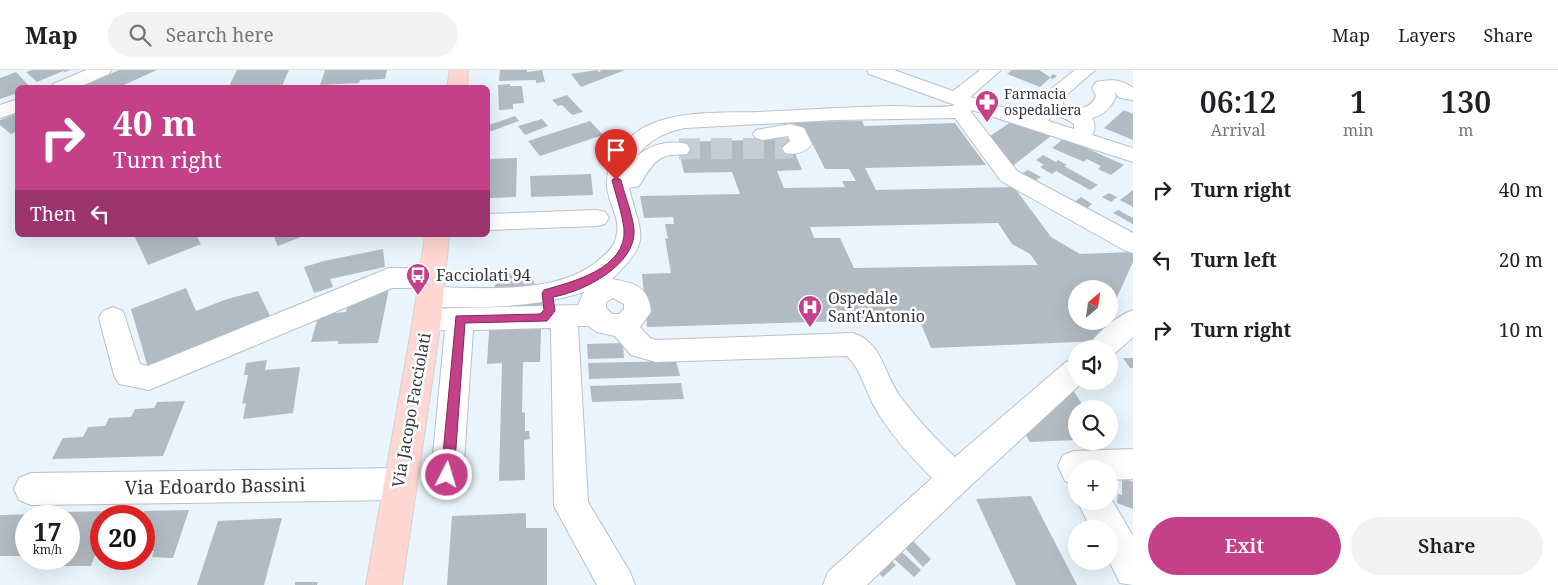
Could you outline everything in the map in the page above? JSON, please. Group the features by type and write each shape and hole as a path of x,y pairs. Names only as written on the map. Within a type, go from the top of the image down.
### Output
{"main road":[{"path":"457,85 459,70"},
{"name":"Via Jacopo Facciolati","path":"384,585 430,295 437,237"}],"street":[{"path":"67,85 102,70"},
{"path":"876,70 961,104 1036,124 1081,126 1109,113 1125,99 1128,91"},
{"path":"570,298 613,264 627,245 629,230 616,180 630,150 656,129 674,124 709,121 961,104 992,70"},
{"path":"1086,70 1054,96 1052,103 1056,109 1081,126 1133,156"},
{"path":"961,104 1009,176 1133,244"},
{"path":"0,112 15,106"},
{"path":"1036,124 1043,112 1056,109"},
{"path":"645,136 660,140 735,138 790,130 796,132 801,144 793,148"},
{"path":"622,203 633,175 653,154 663,149 678,149"},
{"path":"490,222 597,218"},
{"path":"113,318 129,375 149,378 389,278 430,295 460,319 570,298 618,288 637,300 638,312 629,322 622,325 605,324 570,298 430,295"},
{"path":"570,298 571,506 617,585"},
{"path":"447,475 460,319"},
{"path":"1111,340 1133,321"},
{"path":"622,325 640,347 656,351 853,344 861,350 887,402 923,447 955,478"},
{"path":"841,585 955,478 1068,378"},
{"path":"1118,465 1133,464"},
{"name":"Via Edoardo Bassini","path":"31,489 399,484"},
{"path":"1099,510 1133,570"}],"building":[{"path":"32,70 71,70 63,71 37,82 26,72"},
{"path":"119,70 157,70 124,85 85,85"},
{"path":"237,70 289,70 282,85 230,85"},
{"path":"325,70 387,70 385,79 360,80 359,83 320,85"},
{"path":"500,70 527,70 527,72 542,70 545,82 536,83 536,80 499,81"},
{"path":"597,70 599,72 600,70 625,70 581,87 571,74"},
{"path":"1012,70 1039,70 1050,77 1053,74 1057,76 1053,79 1050,78 1040,87 1007,74"},
{"path":"16,72 28,85 15,85 15,94 0,99 0,78"},
{"path":"510,84 510,86 522,86 524,103 513,104 513,109 499,110 498,85"},
{"path":"567,95 583,112 572,115 562,105 558,106 552,100"},
{"path":"1124,110 1133,114 1133,140 1104,128"},
{"path":"15,114 15,132 11,134 0,125 0,120"},
{"path":"515,116 519,121 490,132 490,125"},
{"path":"542,119 548,126 525,135 518,126"},
{"path":"1014,120 1055,133 1010,168 991,145 995,142 990,136"},
{"path":"590,121 603,135 540,156 528,141"},
{"path":"862,121 864,126 955,123 986,165 865,168 876,190 1014,187 1051,237 1080,254 1133,252 1133,262 1118,295 1118,280 1068,280 1068,330 1102,330 1099,336 1103,340 1068,340 1068,342 931,348 919,319 647,327 642,274 671,273 665,238 668,239 665,224 674,224 673,217 644,218 640,196 740,194 732,172 684,173 677,142 789,139 782,122","holes":["813,145 825,169 849,169 856,181 842,181 845,187 784,188 777,171 802,170 793,148","998,223 1012,244 1030,254 1038,265 854,268 840,238 814,238 810,227"]},
{"path":"1062,140 1071,141 1124,165 1111,175 1098,169 1101,166 1087,159 1084,162 1052,148"},
{"path":"1043,155 1056,162 1058,160 1067,165 1064,166 1098,185 1090,190 1056,171 1052,174 1040,167 1044,165 1036,160"},
{"path":"517,158 516,197 490,198 490,159"},
{"path":"1028,170 1041,177 1034,181 1021,174"},
{"path":"591,174 593,195 531,197 530,176"},
{"path":"1133,190 1133,207 1120,200"},
{"path":"1109,193 1117,197 1111,202 1102,197"},
{"path":"1081,197 1092,204 1085,210 1073,203"},
{"path":"1118,210 1133,218 1133,224 1113,213"},
{"path":"135,237 197,237 201,244 148,265"},
{"path":"274,237 301,237 278,246"},
{"path":"383,249 385,267 330,279 333,287 314,293 304,267"},
{"path":"501,273 530,273 542,299 540,362 523,362 522,412 525,413 525,431 529,431 530,439 524,440 525,480 499,481 502,363 487,364 489,331 486,313 488,300"},
{"path":"186,288 196,311 227,299 258,291 270,316 148,368 131,309"},
{"path":"389,289 378,343 338,344 338,341 311,342 318,317 325,314 346,312 348,302"},
{"path":"623,343 624,358 588,359 587,344"},
{"path":"1123,358 1133,358 1133,368 1130,368"},
{"path":"267,360 265,370 300,367 293,413 243,419 246,403 242,404 248,375 244,375 246,363"},
{"path":"676,361 680,376 589,379 588,363"},
{"path":"681,383 684,399 592,402 590,386"},
{"path":"1068,390 1073,390 1079,400 1068,400 1068,440 1030,442 1023,431"},
{"path":"185,401 163,456 52,459 63,438 83,437 88,427 105,426 109,418 131,417 135,409 154,408 157,402"},
{"path":"1122,477 1133,482 1133,509 1118,503 1118,494 1122,495"},
{"path":"1031,496 1077,585 1016,585 976,499"},
{"path":"189,510 173,558 155,557 155,511"},
{"path":"90,511 90,566 80,566 80,512"},
{"path":"526,513 526,528 547,528 547,585 447,585 452,516"},
{"path":"0,515 15,515 15,556 0,556"},
{"path":"282,518 264,585 197,585 218,521"},
{"path":"912,540 931,559 923,567 904,547"},
{"path":"900,550 921,570 914,577 893,558"},
{"path":"887,556 896,565 883,577 873,568"},
{"path":"295,582 318,582 317,585 295,585"}],"tunnel":[{"path":"679,149 793,148"}],"place":[{"name":"Farmacia ospedaliera","path":"987,123"},
{"name":"Facciolati 94","path":"418,296"},
{"name":"Ospedale Sant'Antonio","path":"810,328"}],"route":[{"path":"447,475 460,319 543,318 550,311 548,293 557,292 592,279 613,264 627,245 629,230 616,180"}]}
